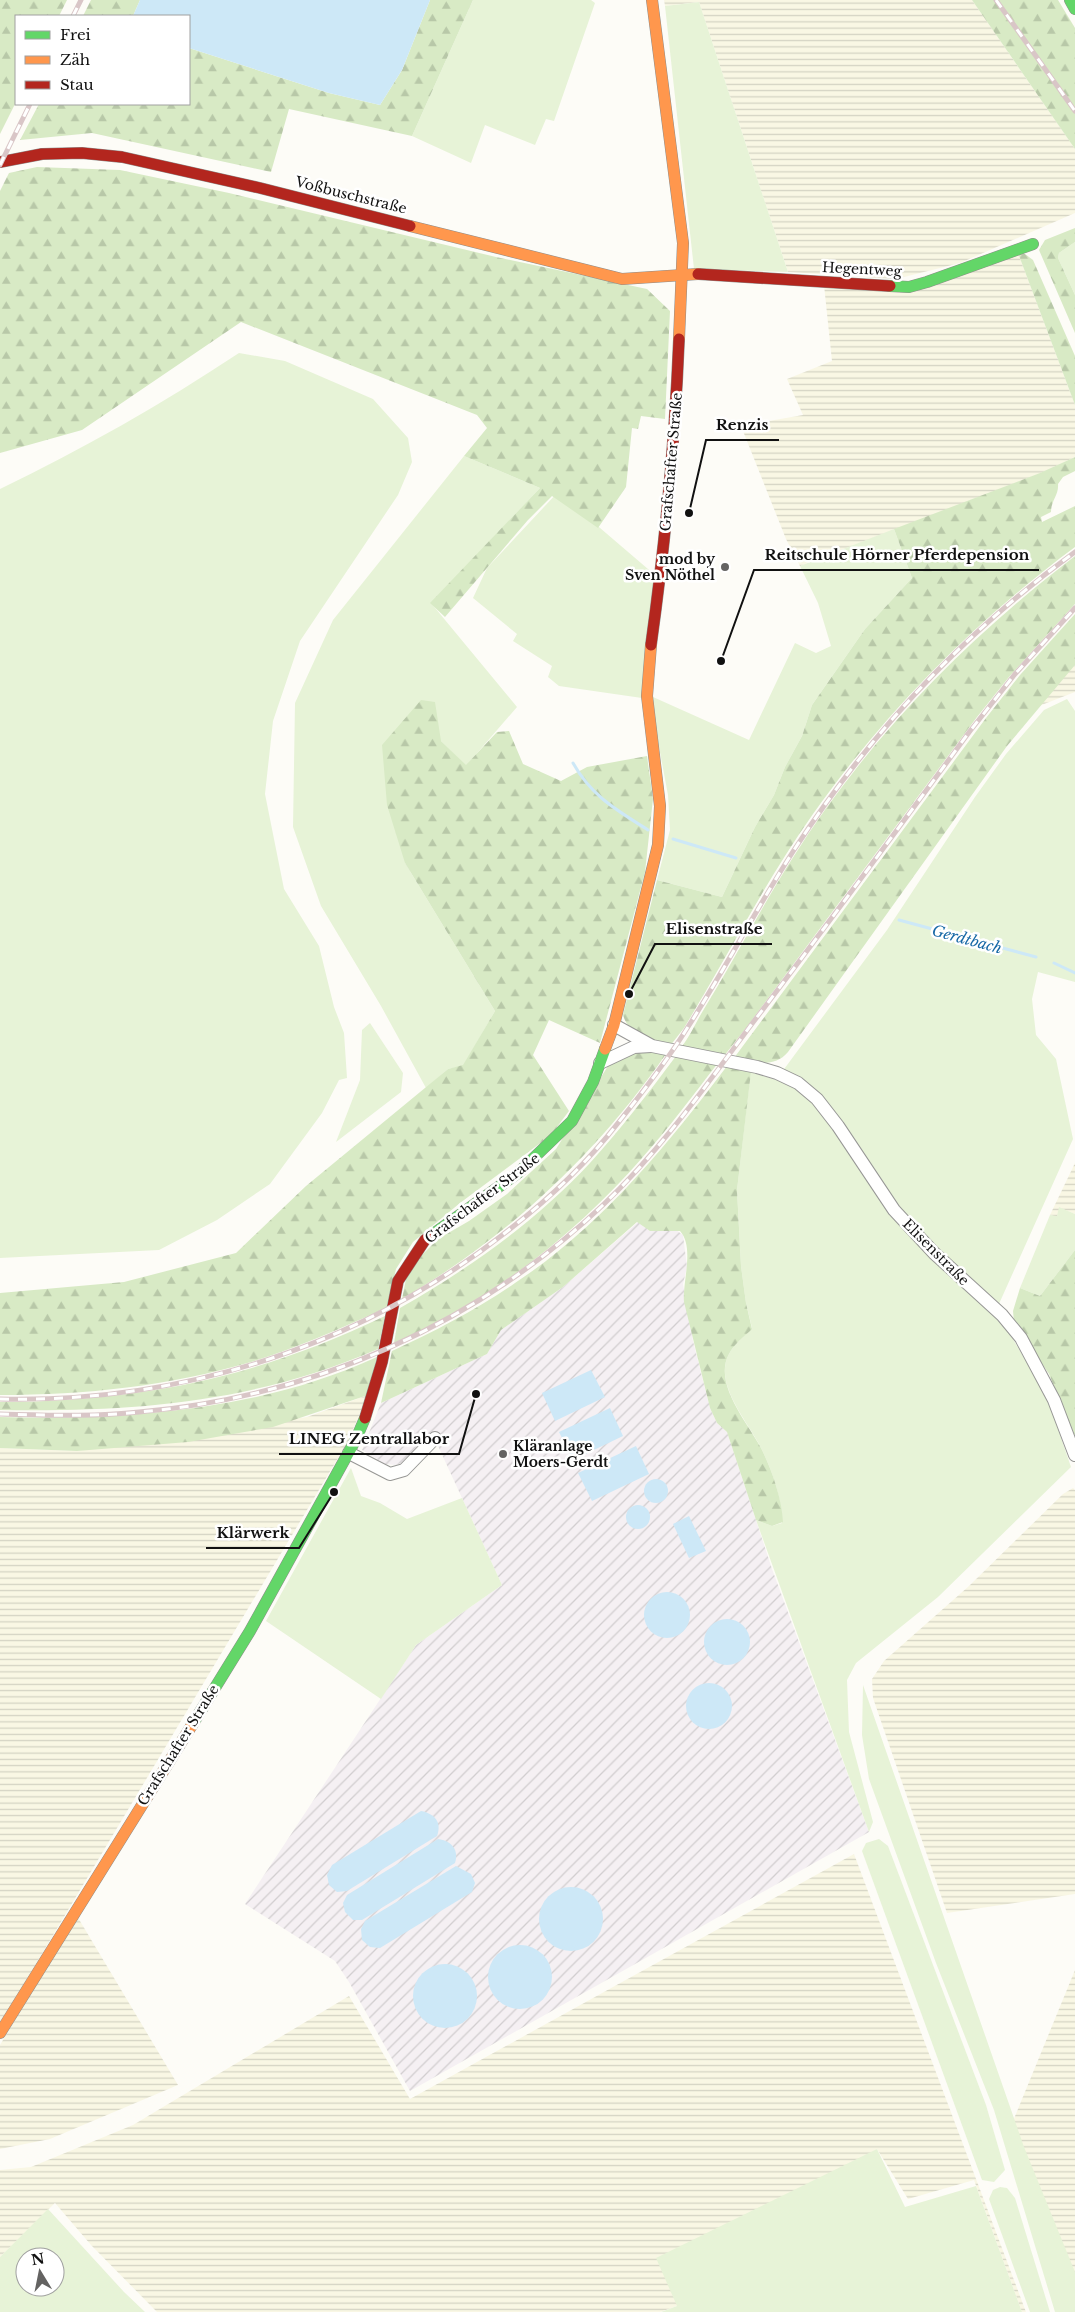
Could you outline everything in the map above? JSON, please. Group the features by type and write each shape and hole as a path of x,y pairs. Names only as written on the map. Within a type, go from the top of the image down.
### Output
{"main road":[{"name":"Grafschafter Straße","path":"0,2033 250,1631 349,1453 370,1410 378,1382 398,1281 405,1267 425,1240 518,1173 572,1121 590,1089 614,1025 658,845 660,806 650,736 647,696 649,656 662,565 676,411 683,274 683,243 679,201 652,0"},
{"path":"1070,0 1075,9"},
{"name":"Voßbuschstraße","path":"5,161 50,154 82,153 122,157 260,188 603,275 631,278 683,274"},
{"name":"Hegentweg","path":"683,274 909,286 927,282 1033,244"}],"street":[{"name":"Elisenstraße","path":"614,1025 652,1046"},
{"name":"Elisenstraße","path":"600,1063 634,1047 652,1046 757,1067 777,1073 798,1083 817,1099 838,1126 894,1210 934,1253 1002,1316 1021,1338 1054,1400 1075,1456"},
{"path":"349,1453 390,1474 404,1470 435,1438"}],"shaded area":[{"path":"664,0 972,0 1075,149 1075,213 960,263 896,279 788,272 699,2 665,6"},
{"path":"1018,253 1075,405 1075,457 1041,473 800,566 786,539 741,426 803,415 787,379 832,361 824,285 880,291"},
{"path":"1075,665 1075,692 1039,706 1060,679"},
{"path":"1075,1163 1075,1214 1060,1208 1057,1217 1050,1215"},
{"name":"Kläranlage Moers-Gerdt","path":"638,1222 644,1227 658,1231 676,1230 683,1235 687,1267 683,1284 693,1341 710,1408 717,1423 727,1432 772,1569 869,1832 410,2091 349,1982 335,1961 245,1904 416,1645 502,1585 433,1435 405,1462 395,1465 385,1464 362,1450 381,1403 487,1354 501,1330 563,1287"},
{"path":"368,1395 347,1443 0,2024 0,1448 77,1451 307,1417"},
{"path":"1073,1488 1075,1490 1075,1894 947,1913 873,1698 872,1679 884,1661 969,1586 1063,1494"},
{"path":"854,1854 1026,2312 1022,2312 974,2180 908,2199 877,2149 677,2306 660,2312 157,2312 91,2245 55,2203 0,2257 0,2170 31,2167 133,2125 349,1996 410,2099"},
{"path":"77,1916 178,2085 50,2139 0,2149 0,2045"},
{"path":"1075,1970 1075,2280 1011,2126"}],"green space":[{"path":"0,0 67,0 60,15 15,15 15,104 0,134"},
{"path":"91,0 140,0 133,15 84,15"},
{"path":"430,0 473,0 412,136 289,109 271,172 92,133 20,140 38,105 190,105 190,48 329,93 380,105 402,70"},
{"path":"473,0 591,0 595,3 554,121 546,119 535,145 485,125 471,163 412,136"},
{"path":"972,0 1058,0 1075,28 1075,149"},
{"path":"699,2 788,272 694,269 665,6"},
{"path":"37,167 120,170 229,193 496,257 647,289 670,311 665,419 641,416 638,429 632,428 626,487 598,528 552,496 528,520 445,617 430,603 540,488 464,456 487,428 477,415 241,322 82,430 0,453 0,191 9,173"},
{"path":"1075,228 1075,242 1059,253 1058,258 1075,295 1075,333 1039,250 1045,240"},
{"path":"1075,242 1075,295 1058,258 1059,253"},
{"path":"1018,253 1025,254 1033,260 1075,356 1075,405"},
{"path":"239,353 285,361 373,399 408,438 412,462 398,495 300,641 273,721 265,794 284,889 319,946 334,1007 344,1033 347,1078 339,1080 322,1113 270,1184 217,1220 159,1250 0,1258 0,489 122,425"},
{"path":"464,456 540,488 431,603 517,707 466,766 441,741 405,863 495,1011 463,1066 448,1069 426,1088 381,1006 321,906 293,827 295,703 333,620"},
{"path":"1075,457 1075,471 1063,477 1058,484 1051,512 1041,517 1042,522 1075,506 1075,547 967,637 901,704 871,739 841,776 795,840 684,1028 670,1046 656,1043 636,1032 626,1022 623,1015 657,880 722,897 755,827 774,795 785,767 802,736 812,705 865,629 912,578 894,529 1040,473"},
{"path":"558,492 655,575 642,698 559,686 548,677 552,666 513,641 517,634 473,598 487,568"},
{"path":"894,529 912,578 865,629 812,705 802,736 785,767 774,795 755,827 722,897 657,880 670,830 668,795 656,731 653,697 749,740 795,643 816,653 831,646 818,603 800,566"},
{"path":"1075,556 1075,604 1009,677 977,717 724,1056 681,1048 792,859 852,773 885,733 956,658 994,622"},
{"path":"1075,614 1075,665 1007,746 788,1052 776,1061 763,1063 734,1058 986,718 1020,675"},
{"path":"1067,699 1075,711 1075,982 1038,972 1032,999 1036,1035 1056,1059 1073,1139 994,1315 1004,1324 1047,1397 1071,1467 938,1597 856,1663 847,1680 849,1732 873,1822 869,1832 756,1520 772,1526 782,1523 779,1496 767,1460 729,1392 726,1379 725,1366 729,1354 752,1328 746,1303 741,1266 737,1190 751,1072 776,1080 887,930 975,797 1006,754 1044,710"},
{"path":"421,700 435,702 441,741 466,765 497,732 509,731 523,764 561,781 587,767 647,756 653,799 645,872 600,1043 549,1020 533,1055 569,1111 551,1135 460,1203 413,1242 396,1269 387,1307 375,1313 267,1357 189,1377 127,1388 96,1391 0,1395 0,1293 124,1282 236,1253 306,1186 448,1069 463,1065 495,1011 405,863 387,805 382,745"},
{"path":"370,1023 403,1073 401,1092 336,1142 360,1080 362,1030"},
{"path":"642,1050 666,1054 639,1091 580,1159 548,1191 479,1248 441,1275 402,1299 406,1279 416,1261 438,1239 469,1221 507,1194 556,1149 608,1066 614,1060"},
{"path":"676,1056 718,1063 662,1135 617,1186 559,1239 496,1288 462,1309 394,1343 400,1308 477,1260 525,1224 569,1184 601,1150"},
{"path":"727,1066 751,1072 737,1190 741,1266 752,1329 736,1344 729,1354 725,1366 725,1379 735,1405 763,1452 770,1469 779,1496 783,1522 772,1526 756,1520 727,1432 717,1423 710,1408 684,1302 687,1246 680,1231 650,1231 637,1222 563,1287 501,1330 487,1354 381,1403 392,1351 440,1328 485,1302 546,1261 576,1237 604,1211 656,1155"},
{"path":"1059,1207 1075,1214 1075,1250 1040,1296 1020,1288 1050,1215 1057,1216"},
{"path":"1075,1250 1075,1437 1049,1374 1014,1322 1013,1311 1020,1288 1040,1296"},
{"path":"385,1316 378,1349 332,1367 285,1382 239,1393 145,1406 98,1409 0,1410 0,1402 52,1401 102,1397 150,1391 197,1382 244,1370 290,1355"},
{"path":"377,1357 368,1395 273,1427 188,1442 77,1451 0,1448 0,1417 144,1414 239,1401 286,1390 332,1375"},
{"path":"351,1468 361,1496 380,1503 407,1519 462,1498 502,1585 416,1645 381,1699 266,1621"},
{"path":"863,1685 1024,2147 1075,2272 1075,2312 1055,2312 994,2110 936,1963 869,1779 862,1735"},
{"path":"879,1839 888,1846 986,2105 1005,2170 994,2182 982,2180 862,1851 866,1843"},
{"path":"877,2149 905,2207 976,2186 1022,2312 661,2312 677,2306 656,2258"},
{"path":"1000,2187 1007,2188 1015,2198 1050,2312 1030,2312 989,2199 993,2190"},
{"path":"48,2209 124,2292 145,2312 0,2312 0,2257"}],"water":[{"path":"140,0 430,0 402,70 380,105 329,93 190,48 190,15 133,15"},
{"path":"591,1370 605,1397 555,1421 542,1393"},
{"path":"610,1408 623,1436 573,1460 559,1432"},
{"path":"636,1446 649,1474 592,1501 578,1473"},
{"path":"656,1479 661,1480 667,1486 667,1496 661,1502 656,1503 651,1502 645,1496 644,1491 645,1486 651,1480"},
{"path":"638,1505 647,1508 650,1517 647,1526 638,1529 629,1526 626,1517 629,1508"},
{"path":"689,1516 706,1551 689,1558 673,1524"},
{"path":"662,1592 672,1592 686,1602 690,1615 686,1628 680,1634 672,1638 662,1638 648,1628 644,1620 644,1610 654,1596"},
{"path":"722,1619 732,1619 746,1629 750,1642 746,1655 740,1661 732,1665 722,1665 708,1655 704,1647 704,1637 714,1623"},
{"path":"704,1683 714,1683 728,1693 732,1706 728,1719 722,1725 714,1729 704,1729 690,1719 686,1711 686,1701 696,1687"},
{"path":"421,1811 430,1814 436,1819 439,1827 437,1836 347,1891 337,1892 329,1885 327,1875 332,1865"},
{"path":"438,1839 451,1844 456,1854 455,1863 362,1920 353,1920 345,1912 343,1903 347,1895"},
{"path":"456,1866 471,1874 475,1883 472,1892 380,1948 370,1947 362,1940 361,1929 365,1921"},
{"path":"565,1887 577,1887 594,1896 601,1907 603,1919 601,1931 594,1942 577,1951 565,1951 553,1946 544,1937 539,1925 539,1913 544,1901 553,1892"},
{"path":"520,1945 532,1947 543,1954 550,1965 552,1977 550,1989 543,2000 532,2007 520,2009 508,2007 497,2000 490,1989 488,1977 490,1965 497,1954 508,1947"},
{"path":"439,1964 451,1964 468,1973 475,1984 477,1996 475,2008 468,2019 451,2028 439,2028 427,2023 418,2014 413,2002 413,1990 418,1978 427,1969"}],"waterway":[{"name":"Gerdtbach","path":"573,763 580,775 597,794 648,830"},
{"name":"Gerdtbach","path":"673,839 736,858"},
{"name":"Gerdtbach","path":"899,920 1036,957"},
{"name":"Gerdtbach","path":"1054,963 1075,973"}],"railway":[{"path":"74,15 81,0"},
{"path":"996,0 1075,111"},
{"path":"0,165 30,105"},
{"path":"0,1399 69,1398 138,1390 205,1377 270,1359 334,1334 395,1305 454,1269 510,1229 554,1192 581,1166 606,1138 654,1077 700,1008 794,850 823,807 887,726 956,651 994,617 1075,552"},
{"path":"0,1414 104,1415 204,1404 267,1390 329,1372 389,1348 446,1319 501,1286 554,1248 624,1185 681,1118 970,731 1015,674 1075,608"}],"traffic: fast":[{"path":"1070,0 1075,9"},
{"path":"890,286 909,287 927,282 1033,244"},
{"path":"433,1234 518,1173 572,1121 593,1082 605,1049"},
{"path":"192,1725 250,1631 356,1439 365,1418"}],"traffic: slow":[{"path":"652,0 683,243 679,339"},
{"path":"410,226 622,279 698,274"},
{"path":"605,1049 614,1025 658,845 660,806 647,696 651,645"},
{"path":"0,2033 192,1725"}],"traffic: jam":[{"path":"0,162 42,154 82,153 122,157 260,188 410,226"},
{"path":"698,274 890,286"},
{"path":"651,645 669,492 679,339"},
{"path":"365,1418 382,1362 398,1281 425,1240 433,1234"}],"place":[{"name":"Renzis","path":"689,513"},
{"name":"mod by Sven Nöthel","path":"725,567"},
{"name":"Reitschule Hörner Pferdepension","path":"721,661"},
{"name":"Elisenstraße","path":"629,994"},
{"name":"LINEG Zentrallabor","path":"476,1394"},
{"name":"Kläranlage Moers-Gerdt","path":"503,1454"},
{"name":"Klärwerk","path":"334,1492"}]}
